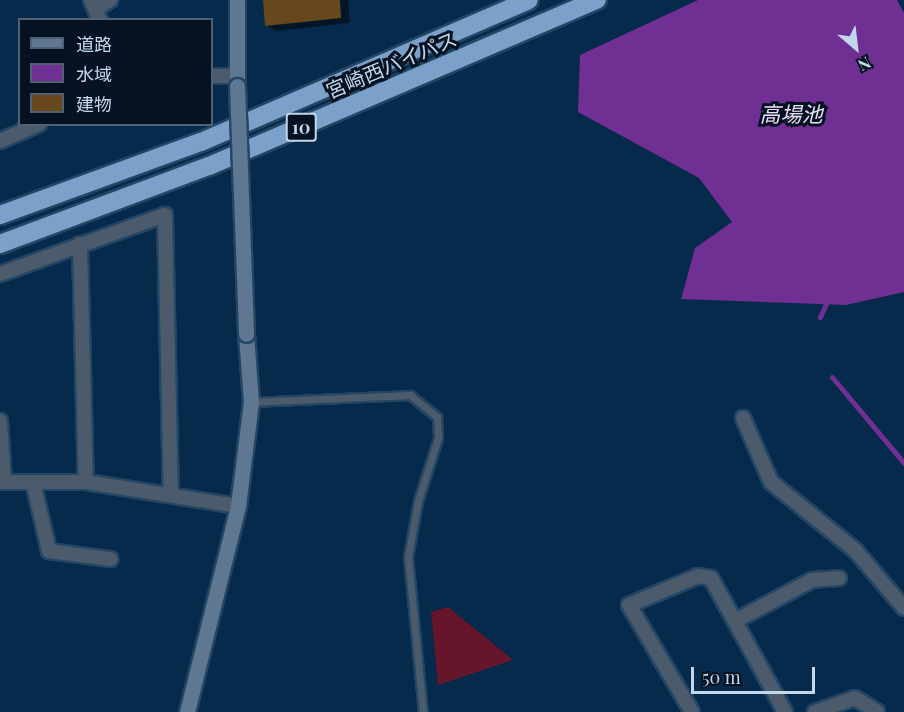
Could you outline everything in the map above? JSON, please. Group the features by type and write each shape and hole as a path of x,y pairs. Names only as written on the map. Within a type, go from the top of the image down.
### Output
{"highway":[{"name":"宮崎西バイパス","path":"0,215 201,142 529,0"},
{"name":"宮崎西バイパス","path":"0,244 208,166 597,0"}],"street":[{"path":"96,10 110,0"},
{"path":"187,712 238,506 251,402 246,334 237,81 237,0"},
{"path":"213,76 237,81"},
{"path":"0,141 34,126"},
{"path":"0,274 165,215 171,493"},
{"path":"80,244 86,482"},
{"path":"743,418 771,482 855,550 904,608"},
{"path":"0,421 2,482 86,482 171,493 238,506"},
{"path":"33,482 48,551 110,559"},
{"path":"692,712 629,605 698,576 711,578 785,712"},
{"path":"735,621 812,580 839,578"},
{"path":"815,712 855,698 878,712"}],"lane":[{"path":"251,402 410,395 426,403 437,417 438,438 418,501 408,557 423,712"}],"shaded area":[{"path":"448,607 513,660 438,685 431,612"}],"water":[{"name":"高場池","path":"698,0 897,0 904,13 904,292 846,305 681,299 695,248 732,222 699,178 578,112 580,55"}],"building":[{"path":"263,0 340,0 341,18 265,26"}],"waterway":[{"path":"820,317 828,299"},
{"path":"832,377 904,463"}]}
